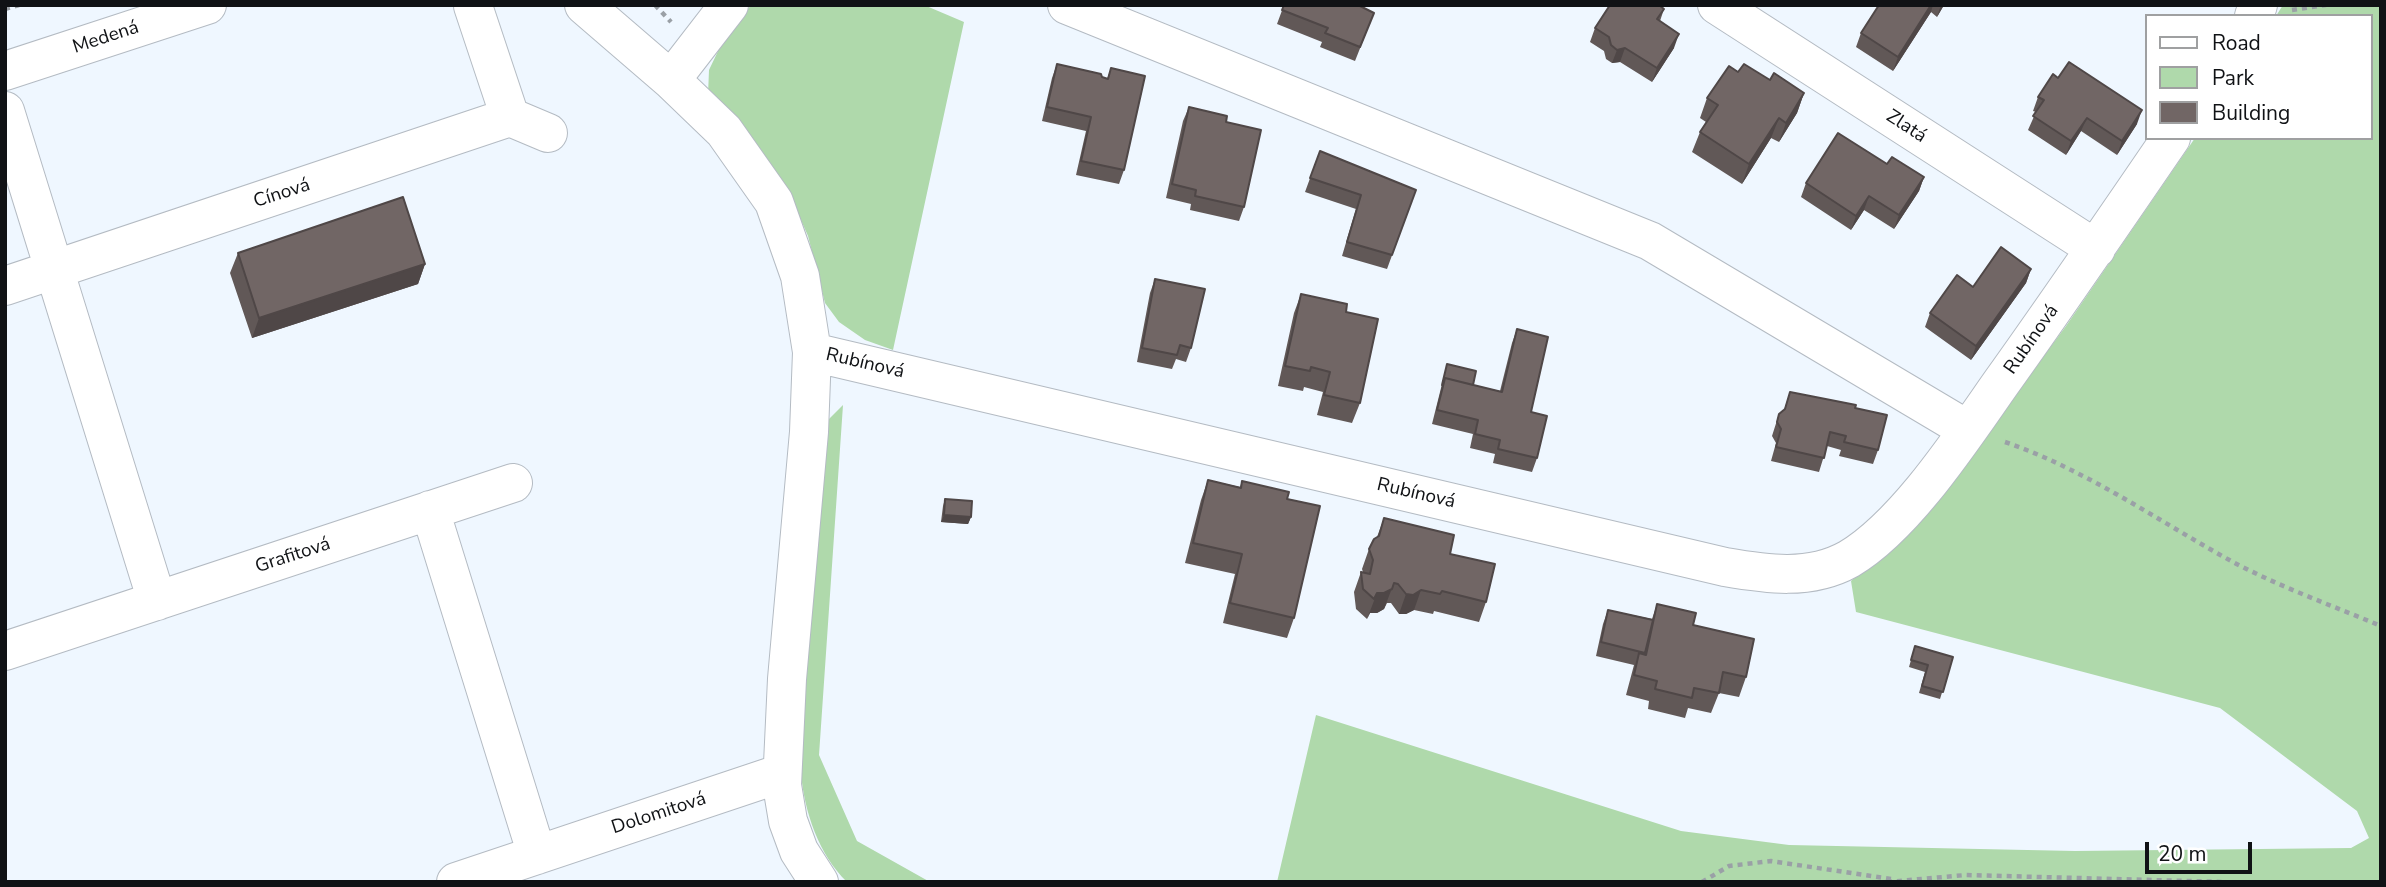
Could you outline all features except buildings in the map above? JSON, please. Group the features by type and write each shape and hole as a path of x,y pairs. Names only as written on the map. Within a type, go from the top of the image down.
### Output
{"street":[{"name":"Medená","path":"5,71 207,5"},
{"path":"584,5 671,80 724,131 774,202 800,276 812,352 809,432 787,679 782,785 788,821 799,851 819,882"},
{"path":"1067,5 1631,233 1662,248 1968,430"},
{"name":"Zlatá","path":"1717,5 2096,249"},
{"path":"473,6 510,117 548,133"},
{"path":"671,80 728,6"},
{"path":"5,111 157,601"},
{"name":"Cínová","path":"5,286 510,117"},
{"name":"Rubínová","path":"812,352 1724,567 1770,575 1807,573 1847,560 1880,536 1916,496 1968,430 2170,140"},
{"name":"Grafitová","path":"5,652 513,483"},
{"path":"430,510 537,855"},
{"name":"Dolomitová","path":"456,882 782,773"}],"path":[{"path":"5,9 19,5"},
{"path":"1968,430 2036,453 2123,498 2235,563 2381,626"},
{"path":"1702,882 1729,866 1771,861 1895,880"},
{"path":"1887,882 1966,875 2226,882"}],"green space":[{"path":"751,5 924,5 964,22 893,350 865,340 839,322 825,303 808,236 786,186 708,95 709,70 720,47"},
{"path":"2283,5 2381,5 2381,882 1277,882 1316,715 1681,831 1789,845 2075,851 2351,848 2369,838 2357,811 2220,708 1856,612 1851,581 1921,521 2066,326 2194,140 2372,140 2372,14 2277,14"},
{"path":"843,405 819,755 857,841 930,882 847,882 821,846 809,817 803,787 800,761 802,724 827,421"}]}
